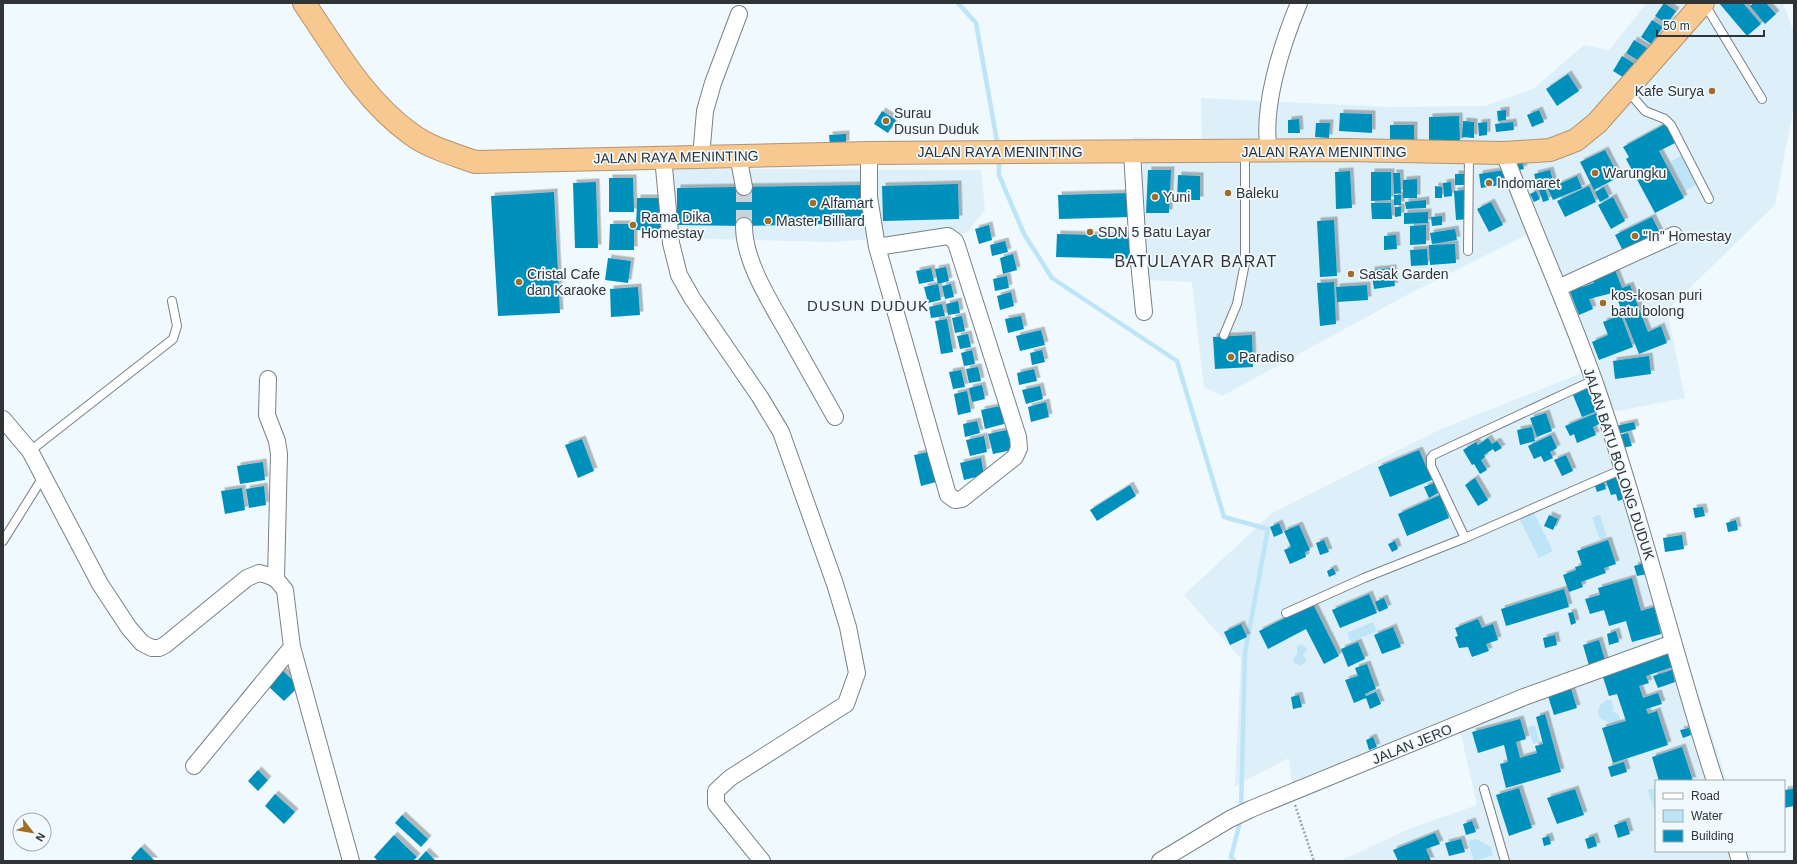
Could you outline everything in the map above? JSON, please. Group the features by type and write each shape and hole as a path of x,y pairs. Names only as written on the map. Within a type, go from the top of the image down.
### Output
{"highway":[{"name":"JALAN RAYA MENINTING","path":"304,3 361,88 383,111 412,135 442,151 475,162 869,153 1269,152 1344,150 1504,153 1550,150 1576,140 1597,123 1703,3"}],"street":[{"path":"1269,152 1267,140 1273,85 1284,44 1299,3"},
{"path":"701,157 705,111 713,83 738,14"},
{"path":"1132,152 1138,252 1144,312"},
{"path":"869,153 869,197 877,247 948,495 955,500 962,499 1015,457 1019,448 1018,438 957,246 955,241 948,236 877,247"},
{"name":"JALAN BATU BOLONG DUDUK","path":"1504,153 1594,380 1623,469 1673,643 1715,780"},
{"path":"738,155 744,187"},
{"path":"663,157 671,243 679,275 692,298 760,397 781,432 835,584 848,627 857,673 846,704 730,778 716,791 716,804 762,861"},
{"path":"744,226 744,237 750,260 835,418"},
{"path":"1558,288 1674,235"},
{"path":"268,379 267,416 277,441 279,454 276,578 285,590 292,647 351,861"},
{"path":"3,419 30,451 100,584 129,628 142,643 152,648 159,648 165,645 247,578 258,574 276,578"},
{"name":"JALAN JERO","path":"1160,861 1230,819 1251,809 1291,794 1524,697 1673,643"},
{"path":"194,766 292,647"}],"lane":[{"path":"1703,3 1762,99"},
{"path":"1627,90 1645,111 1665,119 1671,125 1709,199"},
{"path":"1224,335 1237,304 1242,287 1244,263 1245,152"},
{"path":"1468,251 1470,153"},
{"path":"30,451 173,339 176,326 172,301"},
{"path":"1465,538 1431,466 1431,458 1433,455 1594,380"},
{"path":"1286,613 1364,578 1465,538 1623,469"},
{"path":"3,541 43,477"},
{"path":"1484,790 1505,861"}],"path":[{"path":"1291,794 1314,861"}],"shaded area":[{"path":"1647,3 1783,3 1794,33 1794,105 1775,205 1667,310 1685,398 1612,412 1662,584 1727,780 1655,780 1655,852 1749,852 1752,861 1340,861 1411,828 1477,805 1460,730 1294,800 1289,758 1235,786 1241,659 1184,595 1272,513 1441,429 1587,371 1526,235 1407,295 1222,396 1204,387 1192,282 1145,280 1133,137 1202,140 1201,98 1388,107 1485,106 1533,89 1584,45 1609,50"},
{"path":"671,169 981,170 985,210 966,233 833,242 673,238"}],"water":[{"path":"1682,155 1698,184 1685,191 1670,162"},
{"path":"1533,511 1553,551 1539,558 1519,518"},
{"path":"1600,515 1607,538 1600,540 1592,517"},
{"path":"1373,622 1377,631 1351,642 1347,633"},
{"path":"1302,644 1307,649 1303,655 1306,659 1305,663 1300,665 1294,663 1293,659 1297,654 1297,646"},
{"path":"1607,700 1611,700 1614,708 1612,711 1619,715 1621,721 1611,724 1599,717 1598,710 1601,704"},
{"path":"1535,725 1540,742 1533,744 1528,727"},
{"path":"1655,788 1654,809 1648,790"},
{"path":"1476,839 1491,847 1493,855 1474,861 1468,841"}],"building":[{"path":"1664,3 1676,11 1667,24 1655,16"},
{"path":"1719,3 1743,3 1761,24 1747,36"},
{"path":"1754,3 1766,3 1776,14 1765,24 1750,6"},
{"path":"1652,20 1663,27 1651,44 1641,37"},
{"path":"1634,40 1647,48 1639,61 1626,53"},
{"path":"1622,56 1635,64 1626,79 1613,71"},
{"path":"1568,74 1579,91 1557,106 1546,89"},
{"path":"1506,110 1506,120 1498,121 1497,111"},
{"path":"1539,110 1544,122 1532,127 1527,115"},
{"path":"882,111 896,120 888,133 874,124"},
{"path":"1340,113 1372,114 1372,133 1339,131"},
{"path":"1459,116 1460,142 1429,142 1429,117"},
{"path":"1299,119 1300,133 1288,133 1288,120"},
{"path":"1463,121 1474,122 1474,138 1462,137"},
{"path":"1487,122 1487,135 1479,136 1478,123"},
{"path":"1513,122 1514,130 1496,132 1495,124"},
{"path":"1316,123 1330,123 1329,138 1315,137"},
{"path":"1667,123 1677,142 1659,151 1684,198 1655,213 1626,159 1629,157 1623,147"},
{"path":"1390,125 1414,125 1414,144 1390,145"},
{"path":"846,134 846,144 830,145 829,135"},
{"path":"1605,150 1619,177 1594,190 1580,162"},
{"path":"1521,157 1524,169 1515,171 1512,159"},
{"path":"1148,170 1171,170 1169,213 1146,213"},
{"path":"1505,170 1507,184 1481,188 1479,174"},
{"path":"1550,170 1554,184 1538,189 1534,174"},
{"path":"1350,171 1352,208 1336,209 1335,172"},
{"path":"1371,172 1391,172 1391,200 1371,201"},
{"path":"1393,173 1400,173 1401,193 1394,194"},
{"path":"1455,174 1464,174 1465,185 1455,185"},
{"path":"1178,175 1200,176 1200,200 1177,200"},
{"path":"1577,176 1582,188 1553,200 1548,189"},
{"path":"609,178 633,178 634,212 609,212"},
{"path":"1417,179 1417,198 1403,198 1403,180"},
{"path":"596,182 598,248 575,248 573,183"},
{"path":"1451,182 1452,196 1444,197 1443,183"},
{"path":"958,184 959,219 883,221 882,186"},
{"path":"862,185 863,223 744,226 677,225 677,188"},
{"path":"1435,186 1442,187 1442,198 1435,198"},
{"path":"1589,186 1596,202 1565,217 1557,201"},
{"path":"1604,187 1609,197 1600,202 1595,192"},
{"path":"1545,188 1549,200 1543,202 1539,190"},
{"path":"1465,190 1467,219 1456,220 1454,191"},
{"path":"1536,191 1540,199 1534,202 1530,194"},
{"path":"554,192 560,313 498,316 491,196"},
{"path":"1130,193 1131,217 1059,219 1058,195"},
{"path":"1394,195 1401,195 1401,205 1394,205"},
{"path":"1613,197 1625,221 1611,229 1598,205"},
{"path":"637,198 661,198 660,231 636,230"},
{"path":"1426,200 1426,208 1406,209 1405,202"},
{"path":"1491,202 1503,225 1489,232 1477,209"},
{"path":"1371,203 1391,203 1392,219 1372,219"},
{"path":"1395,207 1401,207 1401,216 1395,217"},
{"path":"1428,212 1428,223 1404,224 1404,213"},
{"path":"1442,216 1442,225 1432,226 1431,217"},
{"path":"1652,217 1660,233 1623,251 1615,235"},
{"path":"1334,220 1337,276 1320,277 1317,221"},
{"path":"610,224 634,224 634,250 609,250"},
{"path":"989,225 992,240 979,244 975,229"},
{"path":"1426,225 1426,244 1410,245 1410,226"},
{"path":"1455,229 1457,240 1432,244 1430,233"},
{"path":"1057,234 1135,236 1134,259 1056,257"},
{"path":"1396,235 1397,249 1384,250 1384,236"},
{"path":"1005,241 1008,252 992,256 990,245"},
{"path":"1455,244 1456,263 1430,265 1429,245"},
{"path":"1427,249 1428,265 1411,266 1410,250"},
{"path":"1013,254 1017,270 1003,274 1000,258"},
{"path":"608,258 631,261 628,283 605,280"},
{"path":"946,267 949,281 938,284 935,269"},
{"path":"1614,267 1622,288 1630,285 1648,332 1661,326 1667,343 1639,354 1616,296 1614,297 1612,293 1589,299 1593,309 1579,315 1568,287 1581,282 1583,287 1594,283 1592,276"},
{"path":"931,268 934,281 919,284 916,271"},
{"path":"1393,268 1395,286 1374,289 1371,270"},
{"path":"1007,276 1009,288 995,291 993,279"},
{"path":"1334,282 1336,324 1320,326 1317,283"},
{"path":"938,284 941,300 928,303 924,287"},
{"path":"951,284 954,297 945,299 942,286"},
{"path":"1367,285 1368,300 1337,302 1336,287"},
{"path":"638,287 640,315 611,317 610,289"},
{"path":"1011,292 1014,306 1000,310 997,296"},
{"path":"958,301 960,313 948,315 946,304"},
{"path":"942,304 945,316 931,318 929,307"},
{"path":"1621,315 1633,347 1599,360 1592,342 1608,335 1603,322"},
{"path":"962,316 965,331 955,333 952,318"},
{"path":"1021,316 1024,329 1008,333 1005,319"},
{"path":"947,319 953,352 941,354 935,321"},
{"path":"1041,330 1045,345 1020,351 1016,336"},
{"path":"968,334 971,347 960,349 957,336"},
{"path":"1252,335 1253,367 1215,369 1213,337"},
{"path":"972,350 975,364 964,366 961,353"},
{"path":"1042,350 1045,362 1032,365 1030,353"},
{"path":"1649,356 1651,374 1615,379 1613,361"},
{"path":"978,367 981,381 969,383 966,369"},
{"path":"1034,369 1037,381 1019,385 1017,373"},
{"path":"961,370 965,387 953,389 949,372"},
{"path":"982,385 985,399 972,402 969,388"},
{"path":"1040,386 1043,399 1026,404 1022,390"},
{"path":"1591,387 1600,410 1582,417 1573,395"},
{"path":"967,391 971,412 958,415 954,394"},
{"path":"1046,402 1049,417 1031,422 1028,407"},
{"path":"1000,406 1004,424 985,429 981,410"},
{"path":"1599,412 1603,422 1593,427 1596,435 1577,443 1574,434 1570,436 1565,426"},
{"path":"1546,413 1552,431 1537,437 1530,418"},
{"path":"977,421 980,433 965,437 963,424"},
{"path":"1634,422 1636,429 1618,434 1616,426"},
{"path":"1532,427 1535,441 1520,445 1517,430"},
{"path":"1007,430 1012,450 993,454 988,434"},
{"path":"1628,433 1632,446 1622,448 1619,435"},
{"path":"1551,435 1557,448 1550,452 1553,458 1544,462 1541,456 1534,459 1528,446"},
{"path":"984,436 987,452 970,456 966,440"},
{"path":"1488,438 1492,444 1497,441 1502,448 1495,452 1493,449 1484,455 1485,457 1481,460 1487,470 1480,474 1474,464 1472,465 1463,450 1476,442 1478,445"},
{"path":"582,439 594,471 578,478 565,445"},
{"path":"1419,450 1432,480 1390,497 1378,467"},
{"path":"929,452 936,482 921,486 914,455"},
{"path":"1566,455 1573,471 1562,476 1554,460"},
{"path":"981,458 984,475 964,480 960,463"},
{"path":"263,462 265,480 240,484 237,466"},
{"path":"1621,476 1629,497 1618,501 1616,494 1611,495 1606,481"},
{"path":"1475,478 1488,500 1478,506 1465,485"},
{"path":"1603,480 1606,489 1597,492 1594,483"},
{"path":"1434,483 1438,493 1429,498 1424,487"},
{"path":"1130,485 1136,496 1097,521 1090,510"},
{"path":"264,486 266,505 249,508 246,489"},
{"path":"242,488 245,510 225,514 221,491"},
{"path":"1440,495 1449,518 1407,536 1398,514"},
{"path":"1703,507 1705,516 1695,518 1693,508"},
{"path":"1549,515 1558,519 1553,530 1544,526"},
{"path":"1736,520 1738,530 1728,532 1726,523"},
{"path":"1279,523 1283,533 1274,537 1270,527"},
{"path":"1299,525 1310,550 1305,552 1306,557 1290,564 1284,550 1291,547 1284,531"},
{"path":"1682,535 1684,549 1665,552 1663,538"},
{"path":"1324,540 1329,552 1320,555 1316,543"},
{"path":"1608,540 1616,564 1604,568 1606,573 1581,582 1583,587 1569,592 1563,575 1576,570 1575,567 1582,565 1577,551"},
{"path":"1395,541 1398,549 1392,552 1388,544"},
{"path":"1644,563 1647,574 1637,576 1634,566"},
{"path":"1333,568 1336,574 1329,577 1327,571"},
{"path":"1632,578 1641,611 1654,607 1661,634 1632,642 1626,621 1609,626 1604,610 1590,614 1585,599 1600,595 1598,588"},
{"path":"1564,589 1569,607 1506,626 1501,609"},
{"path":"1369,594 1377,613 1340,628 1332,610"},
{"path":"1384,598 1388,608 1379,612 1375,602"},
{"path":"1313,604 1339,656 1324,664 1306,629 1268,649 1259,631"},
{"path":"1573,612 1576,623 1571,625 1568,613"},
{"path":"1478,619 1482,628 1493,624 1498,640 1486,644 1489,651 1472,657 1468,647 1459,648 1455,637 1458,636 1455,628"},
{"path":"1241,624 1247,637 1230,645 1224,632"},
{"path":"1393,627 1401,647 1382,654 1374,635"},
{"path":"1616,631 1619,642 1609,645 1607,634"},
{"path":"1555,635 1557,645 1545,648 1543,638"},
{"path":"1599,640 1606,664 1590,669 1583,645"},
{"path":"1358,642 1365,659 1348,667 1341,649"},
{"path":"1668,652 1673,667 1646,676 1649,683 1639,686 1643,698 1658,693 1662,704 1646,709 1648,714 1657,711 1668,745 1613,763 1602,728 1626,721 1617,694 1609,696 1602,674"},
{"path":"1367,664 1376,689 1365,694 1366,696 1376,692 1381,704 1370,709 1366,698 1354,703 1345,680 1358,676 1355,668"},
{"path":"1672,670 1675,682 1658,688 1653,676"},
{"path":"283,671 299,686 284,701 268,686"},
{"path":"1571,689 1577,708 1554,715 1548,696"},
{"path":"1299,695 1302,707 1293,709 1291,697"},
{"path":"1545,714 1561,772 1506,788 1500,764 1508,762 1504,745 1478,753 1472,732 1520,719 1526,739 1516,742 1520,758 1537,753 1535,746 1543,744 1536,717"},
{"path":"1689,728 1691,735 1683,738 1680,730"},
{"path":"1373,737 1377,747 1369,750 1366,740"},
{"path":"1682,747 1693,780 1659,780 1652,757"},
{"path":"1624,762 1627,772 1611,777 1608,767"},
{"path":"258,770 268,780 258,791 248,781"},
{"path":"1519,788 1532,828 1509,836 1496,795"},
{"path":"1575,789 1584,815 1557,824 1547,798"},
{"path":"1793,789 1794,806 1785,808 1785,790"},
{"path":"275,794 295,812 284,824 265,806"},
{"path":"402,815 428,839 421,847 395,823"},
{"path":"1472,821 1476,832 1466,835 1463,824"},
{"path":"1626,821 1630,834 1618,838 1614,825"},
{"path":"1435,833 1440,844 1426,849 1431,861 1398,861 1393,850"},
{"path":"394,835 417,857 413,861 378,861 374,857"},
{"path":"1549,836 1551,844 1544,846 1542,838"},
{"path":"1594,836 1597,846 1588,849 1585,839"},
{"path":"1461,839 1465,852 1449,856 1445,843"},
{"path":"141,847 155,861 134,861 131,858"},
{"path":"426,851 436,861 417,861"}],"waterway":[{"path":"958,3 976,23 998,147"},
{"path":"999,158 999,175 1024,234 1052,278 1177,361 1224,517 1268,529 1245,653 1241,810"},
{"path":"1235,861 1231,857 1241,818"}],"tunnel":[{"path":"744,187 744,226"}],"place":[{"name":"Kafe Surya","path":"1712,91"},
{"name":"Surau Dusun Duduk","path":"886,121"},
{"name":"Warungku","path":"1595,173"},
{"name":"Indomaret","path":"1489,183"},
{"name":"Baleku","path":"1228,193"},
{"name":"Yuni","path":"1155,197"},
{"name":"Alfamart","path":"813,203"},
{"name":"Master Billiard","path":"768,221"},
{"name":"Rama Dika Homestay","path":"633,225"},
{"name":"SDN 5 Batu Layar","path":"1090,232"},
{"name":"\"In\" Homestay","path":"1635,236"},
{"name":"Sasak Garden","path":"1351,274"},
{"name":"Cristal Cafe dan Karaoke","path":"519,282"},
{"name":"kos-kosan puri batu bolong","path":"1603,303"},
{"name":"Paradiso","path":"1231,357"}],"district":[{"name":"BATULAYAR BARAT","path":"1196,261"},
{"name":"DUSUN DUDUK","path":"868,306"}]}
